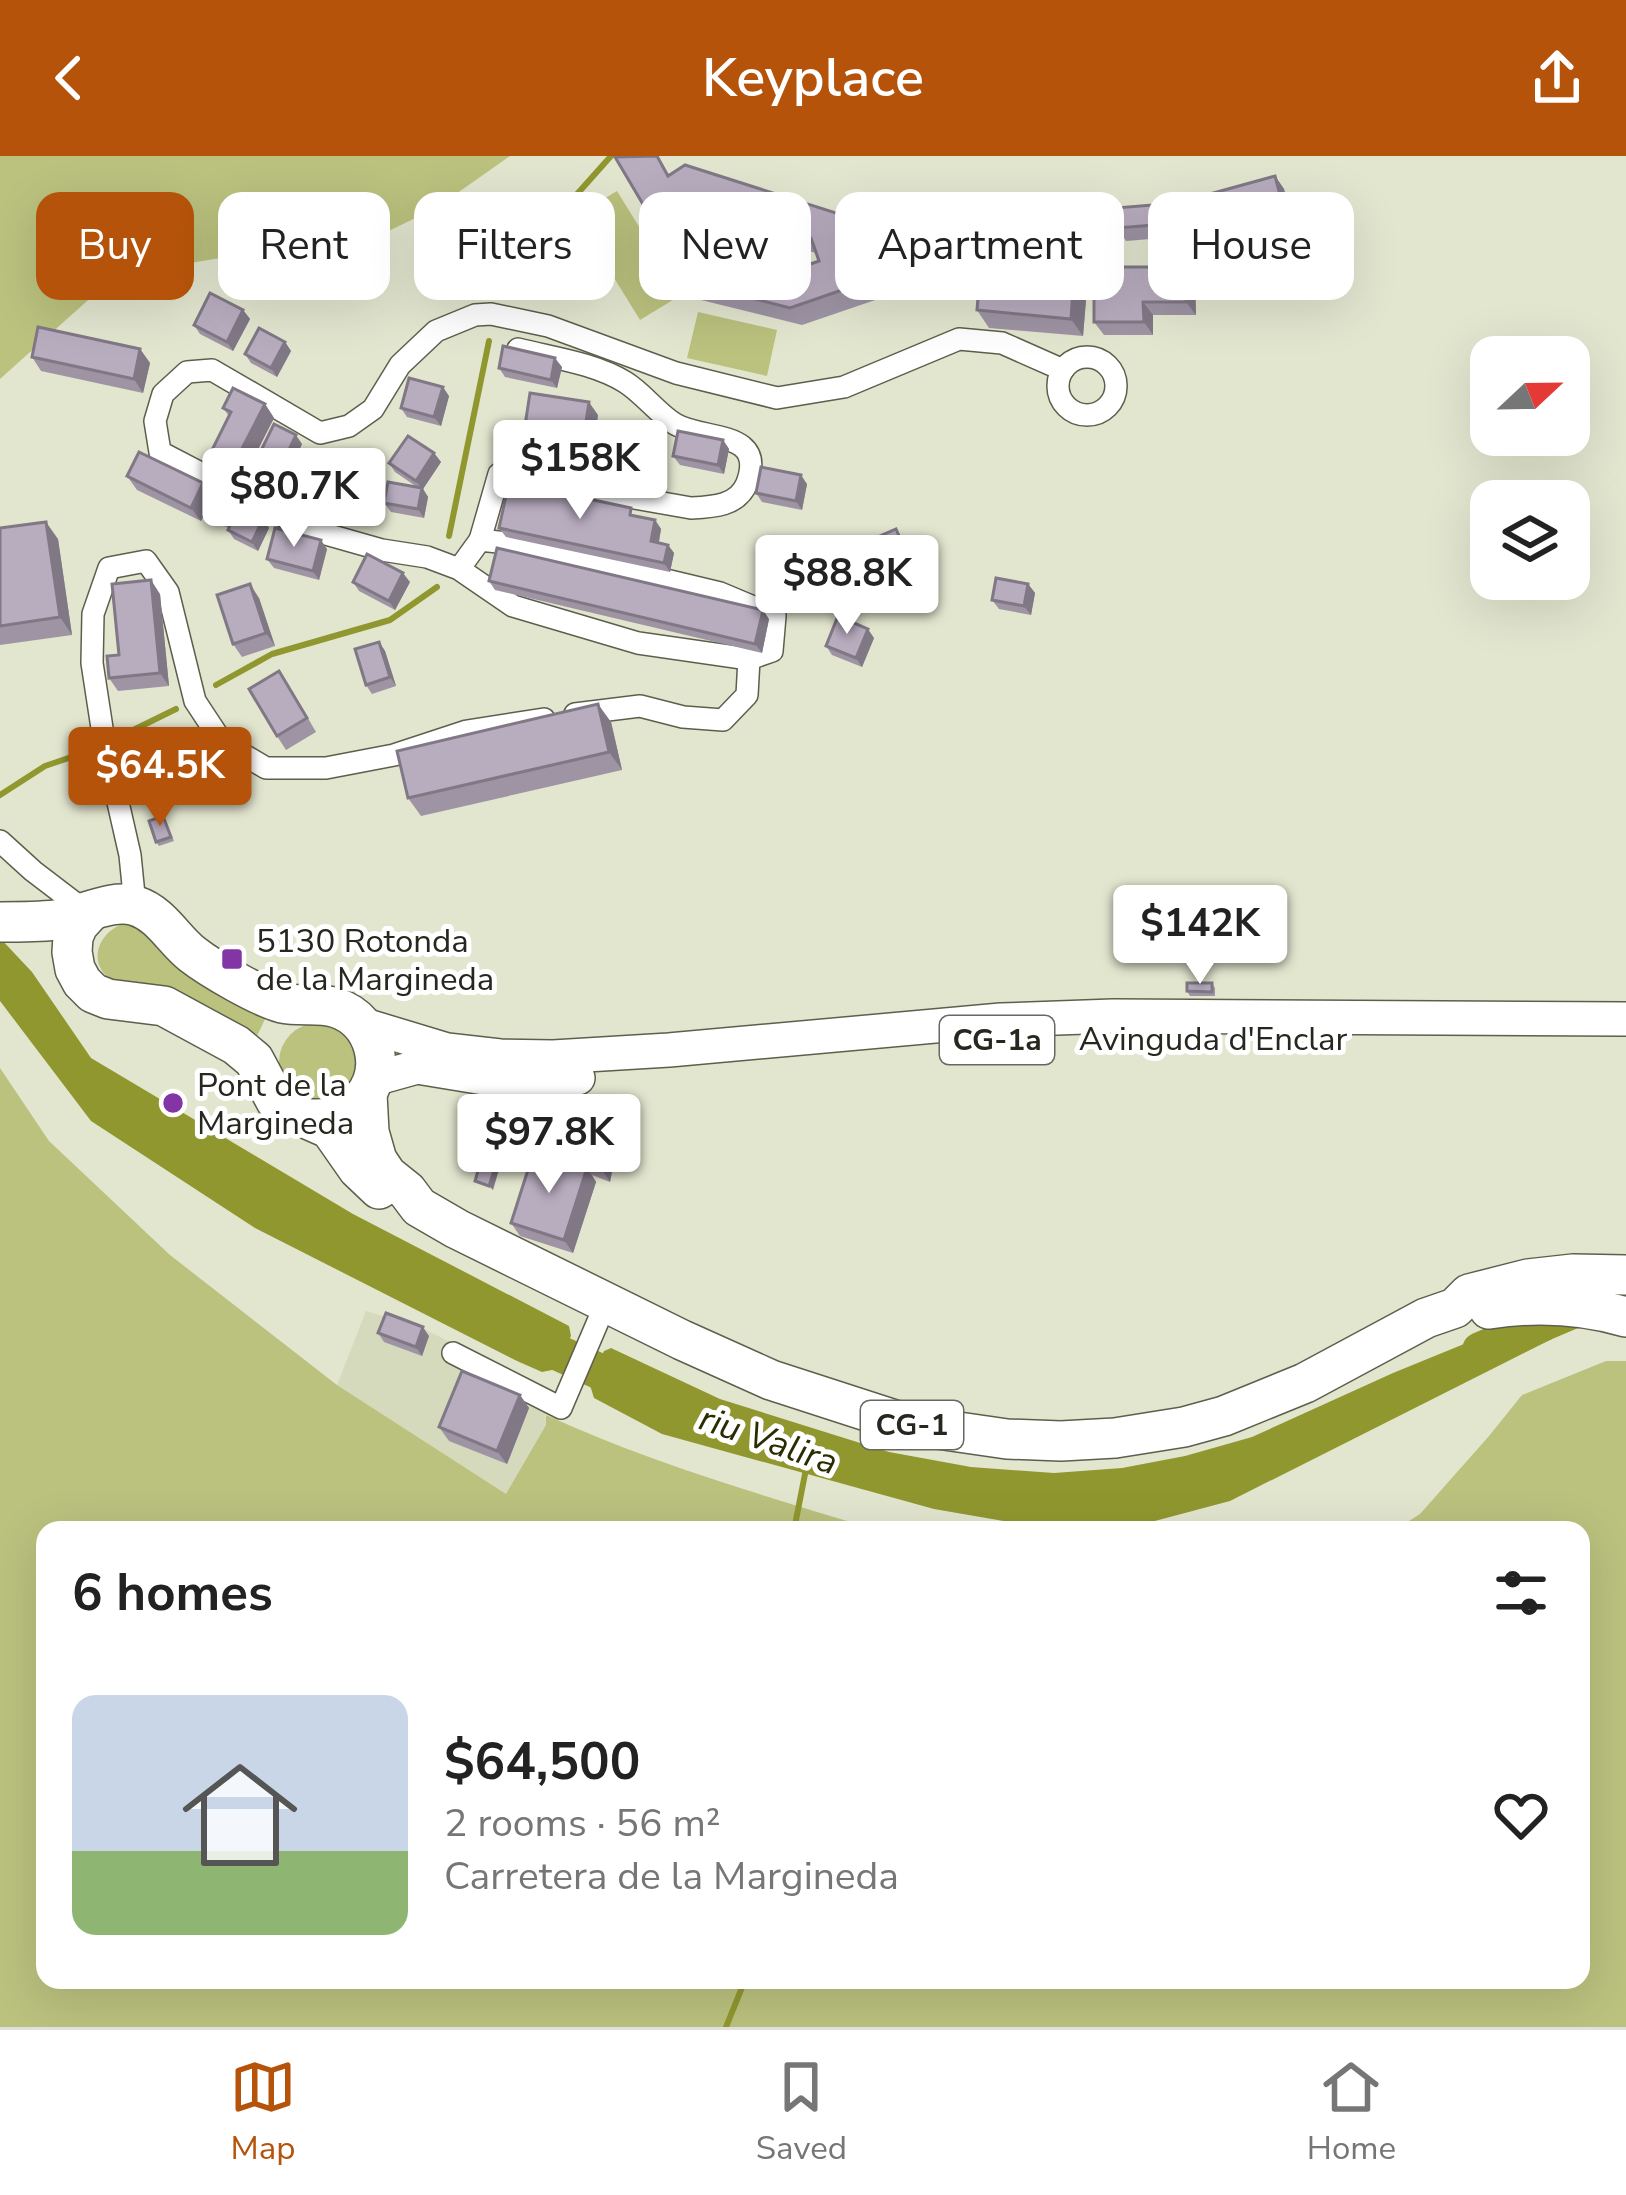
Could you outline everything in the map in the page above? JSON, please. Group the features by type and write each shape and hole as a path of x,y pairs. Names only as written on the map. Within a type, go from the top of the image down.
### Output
{"highway":[{"name":"CG-1","path":"9,939 52,920 89,914 104,906 135,905"},
{"path":"135,905 211,967 281,1003 338,1008 362,1024"},
{"path":"74,963 73,937 89,914"},
{"name":"CG-1","path":"9,939 74,963 93,993 108,1000 164,1006 236,1045 254,1060 283,1106 330,1129 358,1169 387,1197 457,1229 599,1318 910,1425 1061,1441 1159,1432 1224,1416 1305,1383 1469,1294 1523,1292 1573,1274 1625,1296"},
{"path":"263,1074 264,1046 274,1027 290,1012 310,1005"},
{"name":"CG-1","path":"362,1024 375,1050 369,1132 377,1160 419,1208"},
{"path":"313,1119 343,1114 356,1106 370,1086"}],"main road":[{"name":"Avinguda d'Enclar","path":"362,1024 447,1050 554,1057 1001,1020 1114,1016 1626,1019"},
{"name":"Avinguda d'Enclar","path":"370,1086 417,1066 502,1081 612,1076 941,1042 1035,1037 1626,1040"}],"street":[{"path":"480,540 515,544 720,593 776,616 772,651 748,658 638,643 513,606 459,569 427,557 308,530 160,452 155,421 163,394 187,372 212,370 320,433 349,426 373,409 400,364 436,331 475,314 548,326 676,373 777,398 844,387 959,339 1002,343 1063,370"},
{"path":"459,569 480,540 499,474 692,508 730,501 744,490 752,468 743,447 729,438 673,423 626,382 518,349"},
{"path":"135,905 130,856 92,663 93,614 109,568 146,561 168,592 195,700 222,742 266,768 326,769 394,755 467,731 640,706 683,717 723,720 747,695 748,658"},
{"path":"0,842 89,914"},
{"path":"453,1353 561,1408 599,1318"}],"shaded area":[{"path":"0,156 510,156 459,192 414,192 414,219 390,230 390,192 218,192 218,258 194,262 194,192 36,192 36,300 88,300 0,379"},
{"path":"615,192 639,227 639,300 673,300 640,320 615,279"},
{"path":"698,312 777,330 767,376 687,358"},
{"path":"130,922 267,1015 257,1036 182,994 124,985 106,975 98,958 103,940"},
{"path":"318,1023 346,1034 357,1062 346,1090 318,1101 290,1090 279,1062 290,1034"},
{"path":"0,1068 49,1141 170,1255 337,1385 506,1494 546,1425 546,1415 668,1464 847,1521 36,1521 36,1989 1590,1989 1590,1521 1409,1521 1522,1395 1606,1361 1626,1361 1626,2027 0,2027"},
{"path":"366,1311 420,1327 543,1388 546,1425 507,1495 337,1385"}],"water":[{"path":"0,938 32,972 91,1058 353,1214 569,1326 571,1336 552,1370 542,1372 517,1361 255,1228 91,1121 0,1001"},
{"path":"1568,1327 1230,1501 1155,1521 1003,1521 934,1509 662,1434 594,1398 589,1382 604,1351 611,1348 720,1399 889,1452 971,1467 1054,1473 1122,1468 1252,1437 1486,1335"}],"building":[{"path":"657,156 668,176 685,165 770,192 639,192 639,198 615,157"},
{"path":"1275,176 1279,192 1217,192"},
{"path":"811,205 835,213 835,292 790,308 759,300 811,300 811,264 819,261 811,238"},
{"path":"1148,205 1148,226 1124,227 1124,207"},
{"path":"1124,267 1148,267 1148,300 1186,300 1143,302 1144,322 1094,322 1094,300 1124,300"},
{"path":"210,293 243,310 227,342 194,325"},
{"path":"978,300 1072,300 1071,319 977,310"},
{"path":"38,327 140,349 134,379 32,357"},
{"path":"259,328 285,342 271,368 245,354"},
{"path":"503,346 555,358 551,380 499,368"},
{"path":"409,378 443,387 434,417 401,408"},
{"path":"233,388 265,404 235,462 212,450 231,412 223,408"},
{"path":"530,393 589,402 581,454 522,445"},
{"path":"274,424 296,435 274,482 251,471"},
{"path":"678,431 723,440 718,465 673,456"},
{"path":"408,436 434,453 416,481 389,463"},
{"path":"139,452 203,483 191,508 127,476"},
{"path":"327,453 352,463 345,479 320,468"},
{"path":"355,464 378,470 369,506 346,500"},
{"path":"761,467 801,475 796,501 756,493"},
{"path":"310,479 329,484 323,507 305,503"},
{"path":"388,482 422,488 418,509 384,503"},
{"path":"509,482 631,508 630,515 655,520 651,541 668,545 664,563 499,528"},
{"path":"224,500 263,519 252,542 228,530 231,523 216,516"},
{"path":"46,522 60,617 0,626 0,528"},
{"path":"275,528 321,540 313,571 267,559"},
{"path":"896,529 916,576 900,582 880,536"},
{"path":"497,548 763,610 755,644 489,581"},
{"path":"367,554 403,573 389,601 353,582"},
{"path":"996,578 1028,584 1024,606 992,600"},
{"path":"151,580 160,673 109,678 107,656 119,655 112,584"},
{"path":"250,584 266,633 233,644 217,595"},
{"path":"838,616 868,629 856,658 826,646"},
{"path":"379,642 390,677 366,685 355,649"},
{"path":"279,671 307,718 277,736 249,689"},
{"path":"598,704 609,752 408,798 397,751"},
{"path":"163,816 171,837 156,842 149,821"},
{"path":"1187,983 1212,983 1212,992 1187,991"},
{"path":"610,1122 601,1168 535,1145 540,1130"},
{"path":"534,1151 587,1168 564,1240 511,1223"},
{"path":"482,1157 497,1161 489,1186 475,1181"},
{"path":"386,1313 423,1327 416,1347 378,1333"},
{"path":"462,1371 520,1395 497,1451 439,1427"}],"waterway":[{"path":"579,192 611,156"},
{"path":"449,536 489,341"},
{"path":"216,685 272,654 390,620 437,587"},
{"path":"119,737 176,709"},
{"path":"0,795 45,766 86,752"},
{"name":"riu Valira","path":"1480,1350 1584,1306"},
{"name":"riu Valira","path":"519,1335 638,1389"},
{"path":"796,1521 806,1469"},
{"path":"726,2027 741,1989"}],"place":[{"name":"5130 Rotonda de la Margineda","path":"232,959"},
{"name":"Pont de la Margineda","path":"173,1103"}]}
